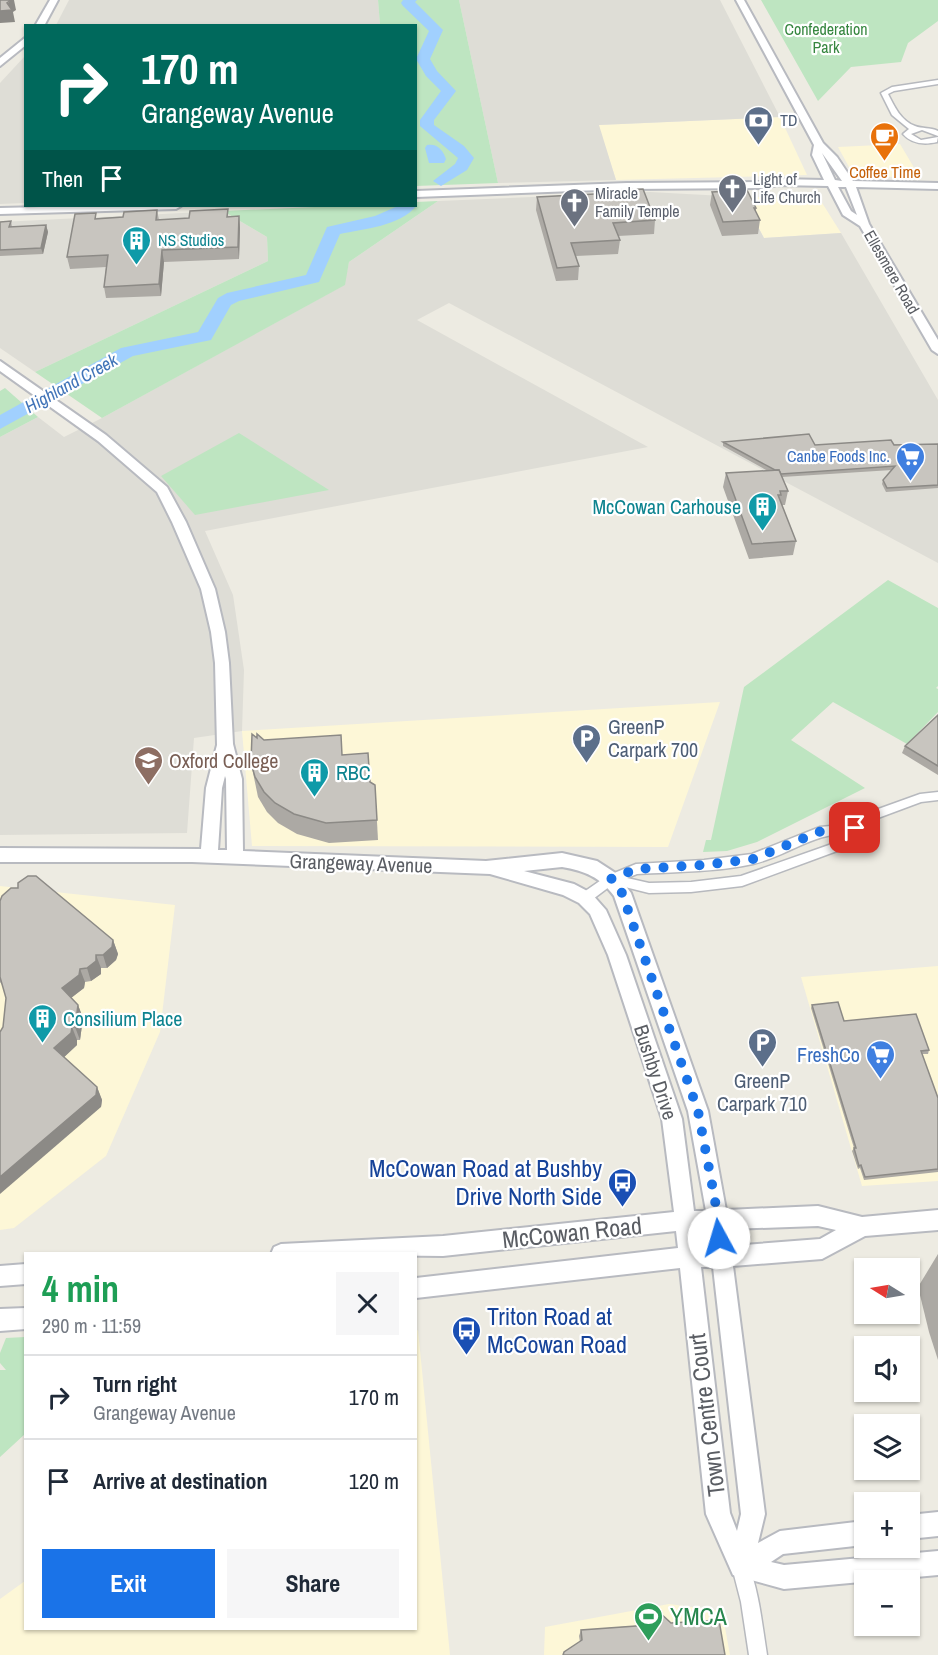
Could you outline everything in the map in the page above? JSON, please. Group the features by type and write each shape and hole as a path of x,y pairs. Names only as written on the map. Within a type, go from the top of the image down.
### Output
{"main road":[{"path":"40,24 54,0"},
{"name":"Ellesmere Road","path":"740,0 819,145 829,153 849,186 863,212 864,224"},
{"path":"0,63 24,42"},
{"name":"Ellesmere Road","path":"819,145 817,155 848,213 864,224 938,350"},
{"path":"417,194 627,186 765,184 778,188 832,185 894,190 903,186 938,186"},
{"path":"0,211 141,207"},
{"path":"0,365 102,438 162,490 179,522 212,603 222,663 225,744 234,779 235,858 0,855"},
{"path":"209,856 214,788 225,744"},
{"name":"Grangeway Avenue","path":"235,858 486,868 562,860 591,866 611,879"},
{"name":"Grangeway Avenue","path":"486,868 568,889 585,898"},
{"name":"Bushby Drive","path":"611,879 622,893 698,1111 717,1219 721,1256"},
{"name":"Bushby Drive","path":"585,898 597,910 621,966 672,1119 688,1258"},
{"path":"621,966 646,962"},
{"path":"662,1088 688,1081"},
{"name":"McCowan Road","path":"322,1252 443,1246 717,1219 818,1216 862,1227 938,1220"},
{"name":"McCowan Road","path":"417,1288 660,1259 822,1249 862,1227"},
{"name":"Town Centre Court","path":"721,1256 753,1514 741,1568"},
{"name":"Town Centre Court","path":"688,1258 718,1514 741,1568"},
{"path":"0,1276 24,1274"},
{"path":"0,1320 24,1318"},
{"path":"920,1526 938,1524"},
{"path":"741,1568 780,1543 854,1534"},
{"path":"741,1568 784,1577 938,1563"}],"street":[{"path":"914,129 894,114 884,93 892,89 938,82"},
{"path":"938,134 929,129 914,129 907,134 914,140 928,142 938,139"},
{"name":"Grangeway Avenue","path":"611,879 649,888 691,887 742,881 833,848 874,815 920,798 938,796"},
{"name":"Grangeway Avenue","path":"585,898 611,879 636,869 704,865 753,859 824,830 855,828"},
{"name":"Town Centre Court","path":"741,1568 750,1602 758,1655"}],"shaded area":[{"path":"69,0 378,0 380,24 57,24"},
{"path":"459,0 720,0 780,117 599,125 616,180 498,183"},
{"path":"24,57 24,203 0,204 0,83"},
{"path":"780,117 807,175 616,180 598,125"},
{"path":"900,144 919,176 855,178 838,147"},
{"path":"650,192 742,197 764,238 841,233 938,400 938,563 449,303 417,320 648,447 205,531 233,595 244,670 242,731 194,738 187,833 0,835 0,437 38,417 64,437 102,418 344,285 349,262 438,201"},
{"path":"742,197 819,198 841,233 764,238"},
{"path":"223,211 267,237 268,261 35,372 0,348 0,222"},
{"path":"720,702 668,847 252,846 242,731"},
{"path":"0,886 175,905 160,1032 106,1156 14,1228 0,1230"},
{"name":"FreshCo","path":"938,966 938,1181 862,1186 801,977"},
{"path":"417,1330 450,1655 0,1655 0,1599 24,1582 24,1630 417,1630"},
{"path":"669,1604 722,1611 730,1655 544,1655 545,1627"}],"green space":[{"path":"378,0 459,0 498,183 417,186 417,24 380,24"},
{"name":"Confederation Park","path":"761,0 938,0 938,21 908,43 901,62 851,67 818,101"},
{"path":"438,201 349,262 345,285 102,418 35,372 268,261 267,237 223,211 313,207 417,207 417,202"},
{"path":"5,388 38,417 0,437 0,391"},
{"path":"239,433 329,490 195,515 161,476"},
{"path":"888,580 938,608 938,686 936,688 938,689 938,712 907,744 833,702 791,740 865,788 757,842 727,851 703,852 706,840 711,840 744,687"},
{"path":"24,1337 24,1435 0,1457 0,1370 6,1370 0,1363 0,1353 6,1338"}],"water":[{"path":"427,145 437,146 441,150 446,159 444,163 429,163 425,148"}],"building":[{"path":"0,0 11,0 7,3 12,10 0,11"},
{"path":"643,189 655,220 613,223 620,240 571,243 579,266 557,268 537,197 614,193 613,190"},
{"path":"747,190 760,220 723,222 712,192"},
{"path":"228,209 227,217 239,216 238,247 162,250 159,284 104,287 108,255 67,257 75,214 96,213 95,219 123,217 124,212 157,210 156,220 189,218 190,211"},
{"path":"11,221 9,227 46,225 41,248 0,250 0,222"},
{"path":"809,434 815,445 891,440 894,445 938,444 938,485 887,488 883,480 895,466 781,474 779,470 723,442"},
{"name":"McCowan Carhouse","path":"779,470 788,491 780,491 781,495 778,495 796,541 752,544 726,473"},
{"path":"938,715 938,766 905,746"},
{"name":"RBC","path":"252,734 257,738 257,734 264,740 341,735 342,755 368,753 370,782 375,785 377,820 326,823 294,814 275,803 264,792 255,777 251,763"},
{"name":"Consilium Place","path":"28,876 36,876 113,940 112,947 103,955 96,955 96,961 87,968 80,969 79,975 62,988 78,1005 75,1027 72,1027 71,1033 54,1048 97,1087 96,1095 0,1177 0,1032 3,1027 6,998 0,977 0,901 2,896 11,888 18,888 18,883"},
{"name":"FreshCo","path":"838,1002 844,1021 916,1014 929,1050 921,1051 938,1098 938,1169 865,1177 861,1165 859,1166 854,1148 856,1148 812,1005"},
{"name":"YMCA","path":"659,1612 671,1623 719,1620 725,1655 563,1655 582,1640 581,1630 650,1625"}],"waterway":[{"name":"Highland Creek","path":"410,0 408,3 436,30 423,59 431,73 449,91 427,120 427,126 458,149 466,158 461,167 441,181"},
{"name":"Highland Creek","path":"0,423 127,352 205,336 224,302 233,297 313,278 333,231 381,219 406,207"}],"place":[{"name":"TD","path":"759,146"},
{"name":"Coffee Time","path":"885,162"},
{"name":"Light of Life Church","path":"732,214"},
{"name":"Miracle Family Temple","path":"574,228"},
{"name":"NS Studios","path":"137,266"},
{"name":"Canbe Foods Inc.","path":"911,482"},
{"name":"McCowan Carhouse","path":"762,532"},
{"name":"GreenP Carpark 700","path":"587,764"},
{"name":"Oxford College","path":"148,786"},
{"name":"RBC","path":"315,798"},
{"name":"Consilium Place","path":"42,1044"},
{"name":"GreenP Carpark 710","path":"762,1068"},
{"name":"FreshCo","path":"881,1080"},
{"name":"McCowan Road at Bushby Drive North Side","path":"623,1208"},
{"name":"Triton Road at McCowan Road","path":"466,1356"},
{"name":"YMCA","path":"649,1642"}],"route":[{"path":"719,1238 715,1200 698,1111 622,893 611,879 642,868 704,865 753,859 824,830 855,828"}]}
